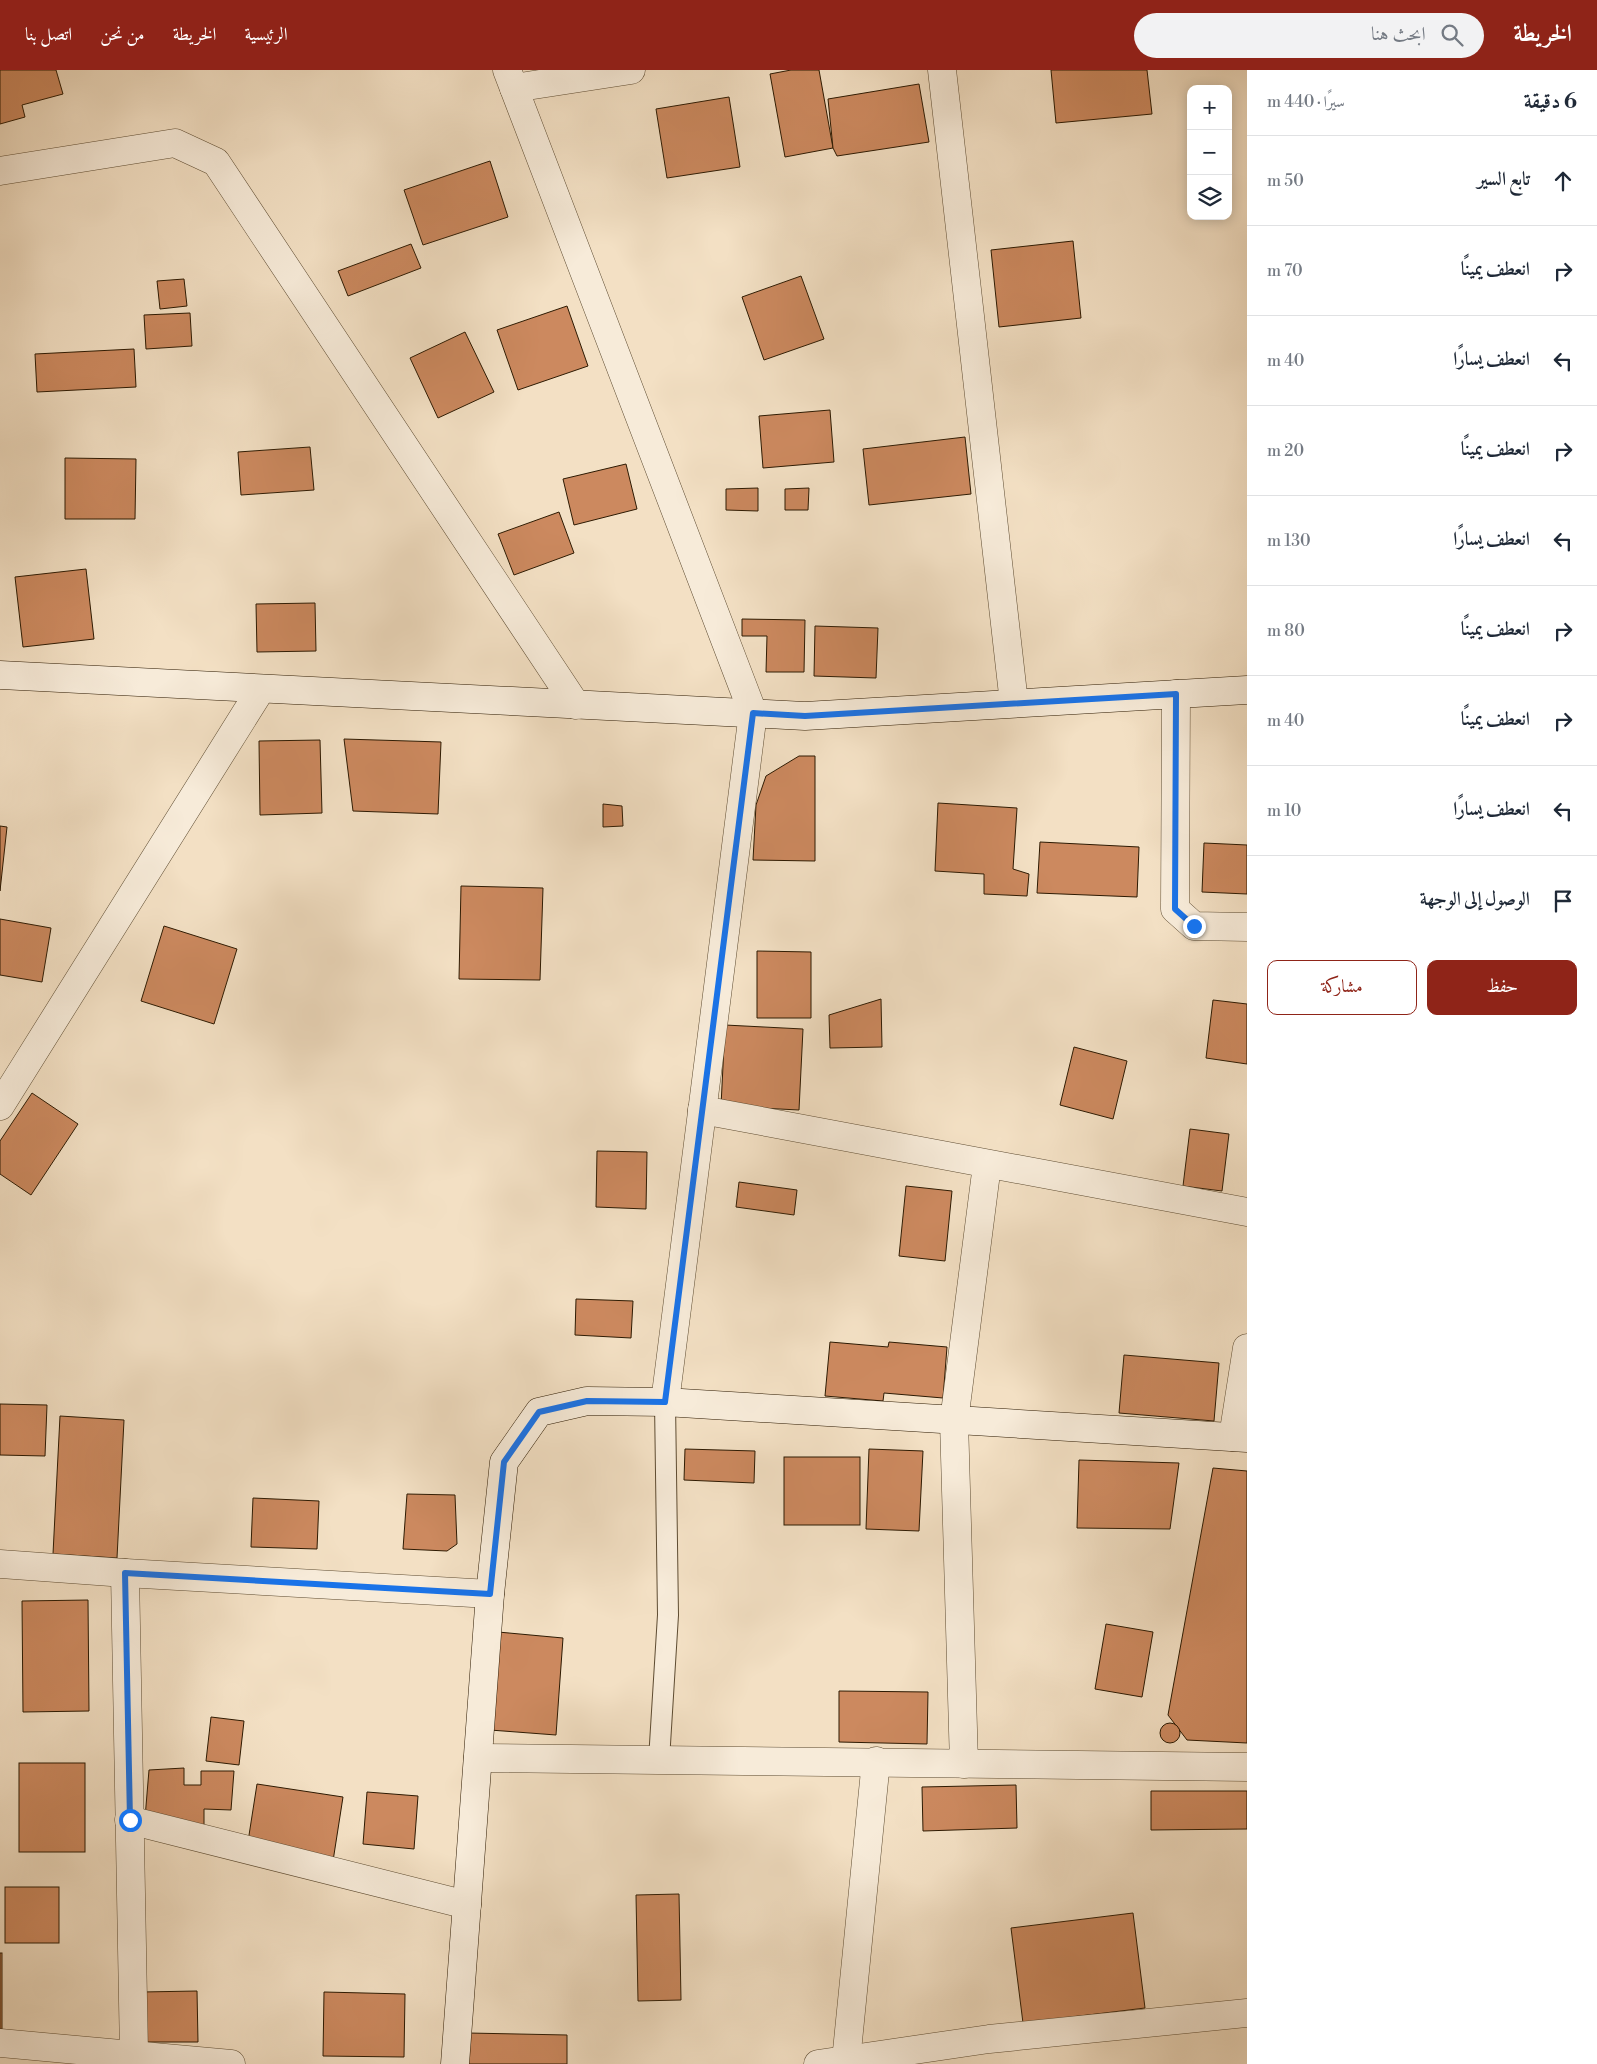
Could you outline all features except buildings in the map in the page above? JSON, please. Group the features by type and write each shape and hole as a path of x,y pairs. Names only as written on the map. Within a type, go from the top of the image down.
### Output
{"street":[{"path":"942,70 1014,704"},
{"path":"619,71 510,79 753,713 665,1402"},
{"path":"0,171 175,143 216,162 576,705"},
{"path":"1,670 261,688 805,716 1247,690"},
{"path":"0,1106 261,688"},
{"path":"1176,694 1175,909 1194,926 1247,926"},
{"path":"702,1110 987,1165 1247,1212"},
{"path":"964,1764 954,1421 987,1165"},
{"path":"455,2064 490,1594 504,1462 539,1412 587,1401 665,1402 1240,1437 1247,1348"},
{"path":"0,1564 490,1594"},
{"path":"125,1573 134,2054"},
{"path":"478,1758 876,1761 964,1764 1247,1767"},
{"path":"846,2061 876,1761"},
{"path":"130,1820 467,1905"},
{"path":"818,2064 989,2040 1247,2013"},
{"path":"0,2043 231,2064"}],"lane":[{"path":"659,1760 668,1615 665,1402"}],"route":[{"path":"130,1820 125,1573 490,1594 504,1462 539,1412 587,1401 665,1402 753,713 805,716 1176,694 1175,909 1194,926"}]}
